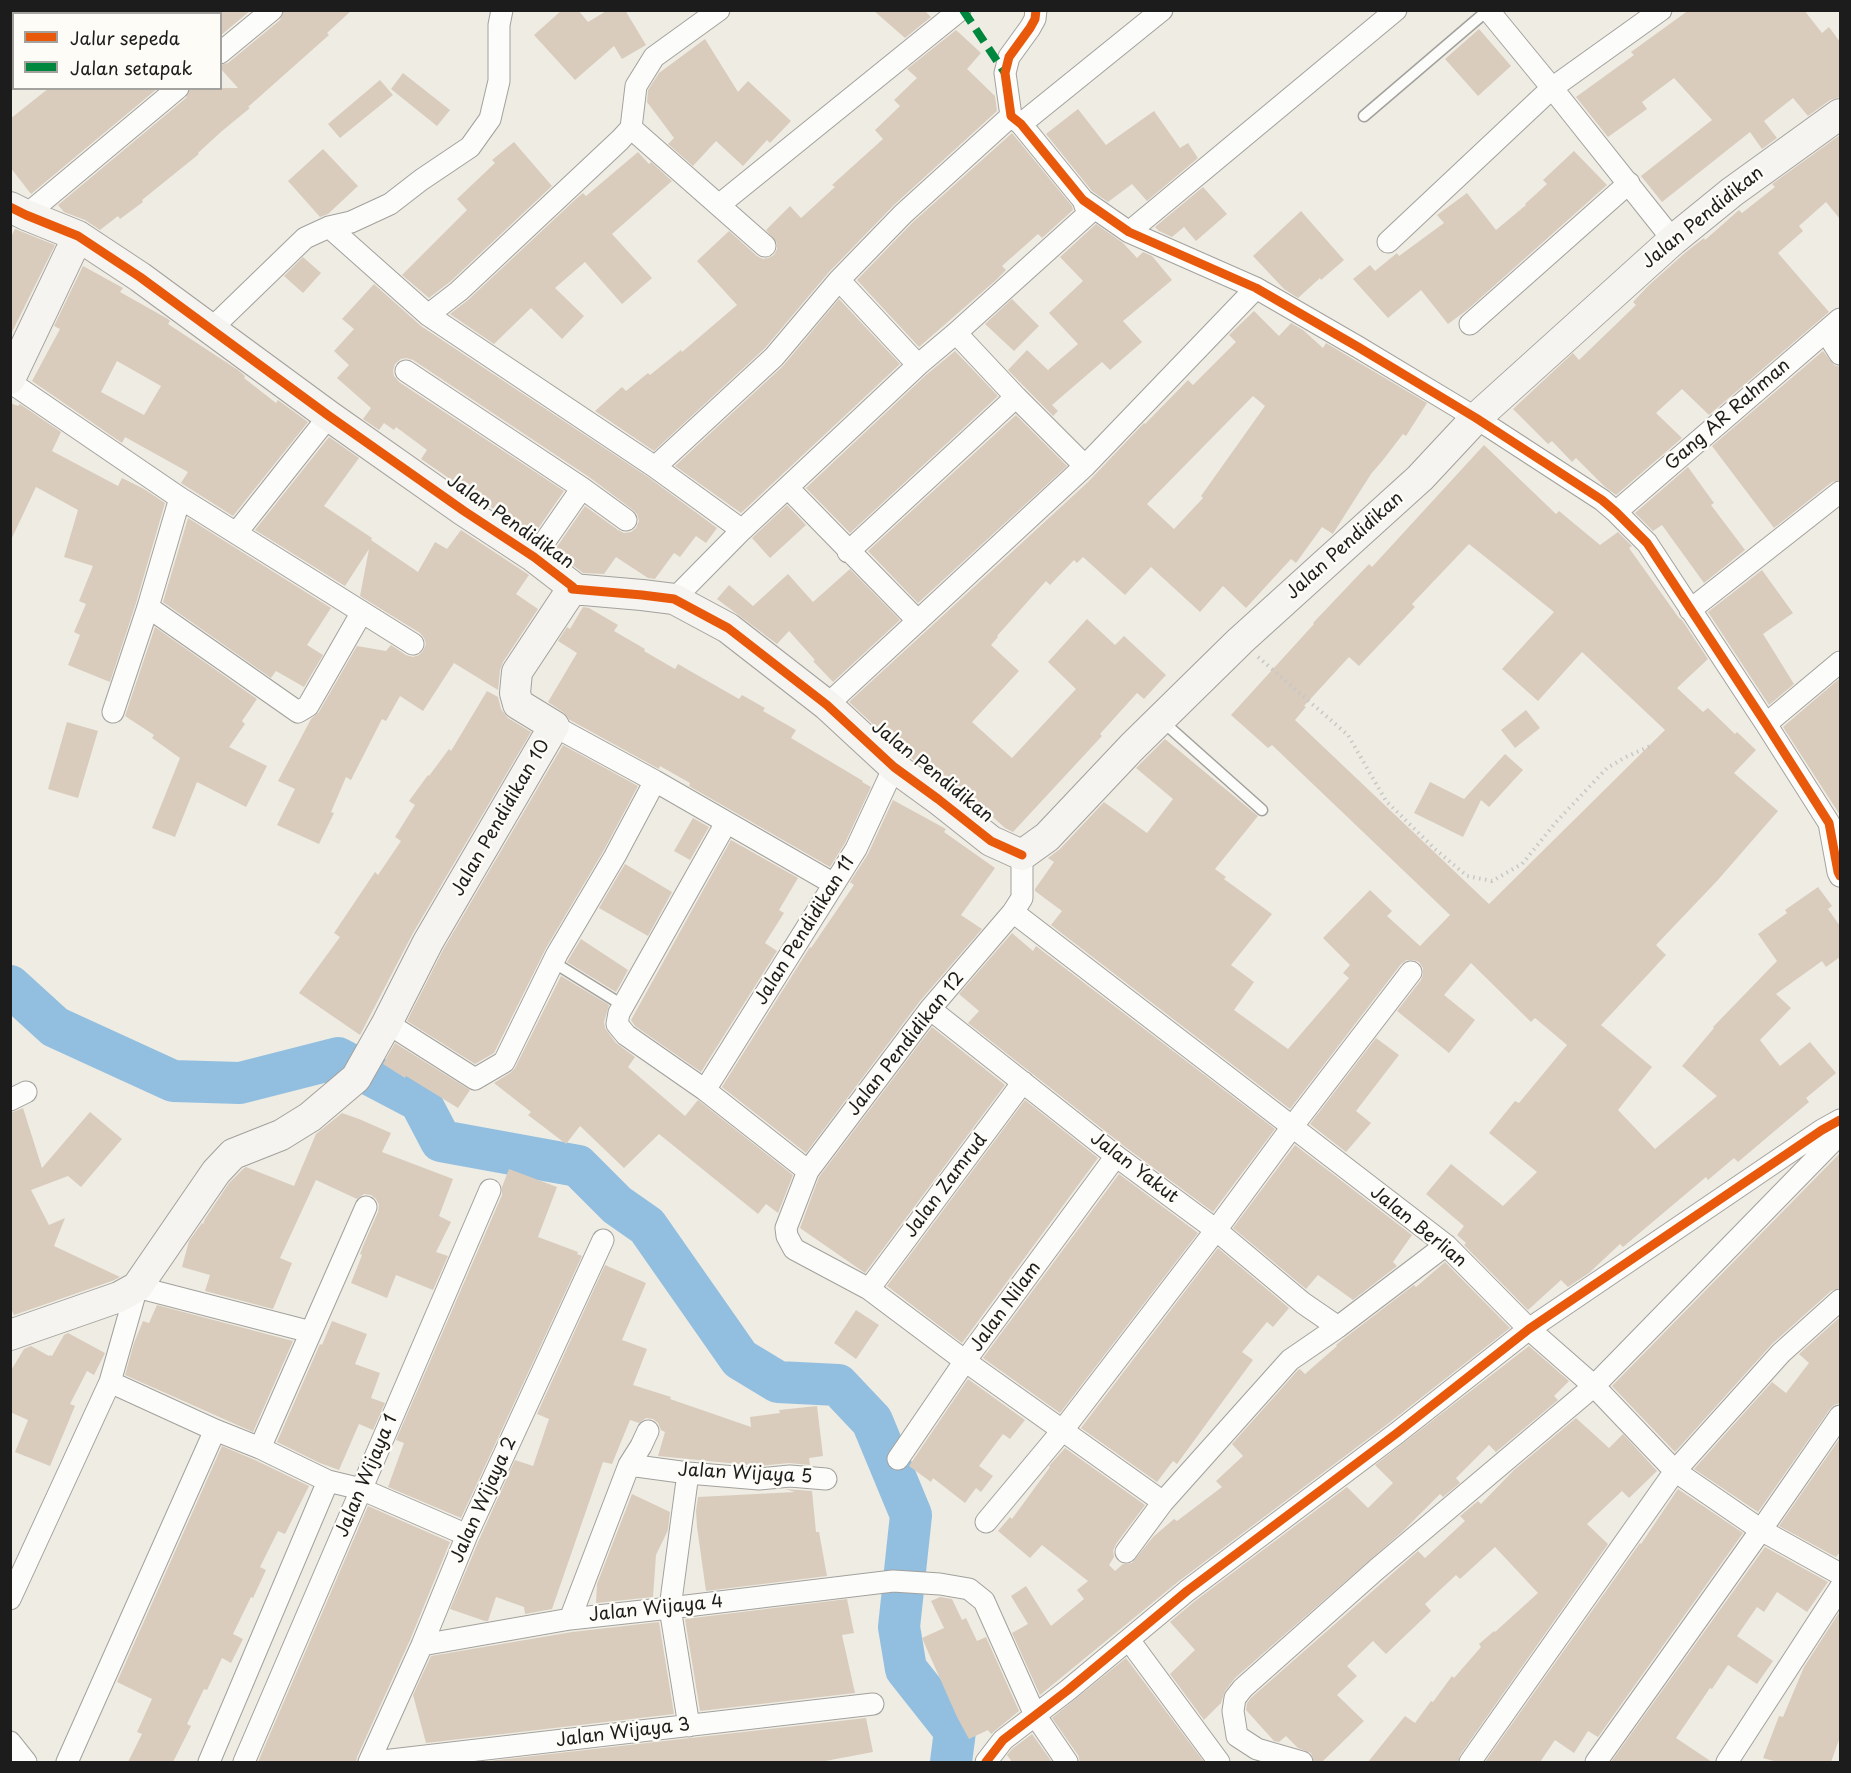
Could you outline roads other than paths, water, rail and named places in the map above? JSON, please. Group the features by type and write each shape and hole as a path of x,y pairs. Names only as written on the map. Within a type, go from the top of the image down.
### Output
{"street":[{"path":"222,51 272,10"},
{"path":"211,329 305,238 329,227 351,222 390,204 470,147 490,119 499,81 499,25 502,10"},
{"path":"428,315 459,291 620,140 631,128 636,86 654,57 718,10"},
{"path":"719,205 960,10"},
{"path":"1036,10 1035,19 1010,57 1005,72 1016,120 1083,200 1129,232 1256,288 1476,418 1602,500 1616,512 1647,543 1829,823 1840,872"},
{"path":"655,467 774,357 839,280 903,213 1016,120 1162,10"},
{"path":"1129,232 1396,10"},
{"path":"1488,10 1673,240"},
{"path":"1388,243 1552,87 1660,10"},
{"path":"18,211 175,90"},
{"name":"Jalan Pendidikan","path":"18,211 78,236 140,277 330,416 464,511 534,557 573,589 674,599 728,628 827,705 894,767 991,841 1022,855 1047,837 1240,641 1420,478 1476,418 1673,240 1732,192 1840,114"},
{"path":"631,128 765,246"},
{"path":"1470,324 1629,183"},
{"path":"674,599 742,530 918,365 1088,214 1083,200"},
{"path":"329,227 428,315 655,467 742,530"},
{"path":"78,236 10,380 180,498 413,644"},
{"path":"839,280 918,365"},
{"path":"827,705 1085,466 1256,288"},
{"path":"1833,325 1840,354"},
{"name":"Gang AR Rahman","path":"1616,512 1833,325"},
{"path":"956,333 1085,466"},
{"path":"405,371 582,488 626,520"},
{"path":"848,552 1016,397"},
{"path":"237,532 330,416"},
{"path":"534,557 582,488"},
{"path":"788,488 848,552 918,621"},
{"path":"1690,610 1840,492"},
{"path":"113,712 148,607 180,498"},
{"name":"Jalan Pendidikan 10","path":"137,1287 216,1172 233,1154 281,1135 310,1117 360,1071 428,942 554,726 518,704 514,693 517,672 573,589"},
{"path":"148,607 298,712 308,706 362,612"},
{"path":"1766,724 1840,662"},
{"path":"554,726 834,884"},
{"name":"Jalan Pendidikan 11","path":"705,1090 856,849 894,767"},
{"path":"387,1023 475,1079 504,1062 553,962 615,856 655,781"},
{"path":"726,823 619,1013 617,1024 626,1035 705,1090 808,1171"},
{"name":"Jalan Pendidikan 12","path":"869,1289 794,1249 787,1236 786,1228 808,1171 930,1009 1013,912 1022,898 1022,855"},
{"name":"Jalan Berlian","path":"1013,912 1446,1245 1529,1329 1594,1386 1675,1471 1761,1530 1840,1574"},
{"path":"987,1522 1062,1431 1411,972"},
{"name":"Jalan Yakut","path":"930,1009 1116,1156 1216,1230 1303,1303 1338,1327"},
{"name":"Jalan Zamrud","path":"869,1289 1023,1082"},
{"path":"986,1762 1003,1740 1187,1591 1397,1433 1529,1329 1840,1119"},
{"path":"1302,1762 1257,1756 1238,1736 1233,1711 1235,1698 1243,1688 1377,1569 1594,1386 1840,1134"},
{"name":"Jalan Nilam","path":"898,1459 965,1361 1116,1156"},
{"name":"Jalan Wijaya 1","path":"244,1762 490,1190"},
{"path":"260,1448 366,1206"},
{"name":"Jalan Wijaya 2","path":"371,1762 467,1535 603,1240"},
{"path":"1126,1552 1163,1502 1290,1360 1338,1327 1446,1245"},
{"path":"10,1335 119,1297 137,1287 311,1332"},
{"path":"10,1599 110,1382 137,1287"},
{"path":"869,1289 965,1361 1163,1502"},
{"path":"1470,1762 1675,1471 1781,1353 1840,1300"},
{"path":"110,1382 260,1448 328,1481 361,1490 467,1535"},
{"path":"1596,1762 1840,1416"},
{"path":"66,1762 215,1430"},
{"path":"570,1619 629,1465 648,1431"},
{"name":"Jalan Wijaya 5","path":"629,1465 759,1479 790,1476 826,1479"},
{"path":"688,1473 670,1608 689,1726"},
{"path":"209,1762 328,1481"},
{"name":"Jalan Wijaya 4","path":"422,1645 570,1619 892,1581 940,1584 969,1589 984,1601 1035,1715 1067,1762"},
{"path":"1726,1762 1840,1588"},
{"path":"1129,1640 1219,1762"},
{"name":"Jalan Wijaya 3","path":"371,1762 873,1704"}],"lane":[{"path":"1365,116 1488,10"},
{"path":"1160,720 1262,810"},
{"path":"553,962 624,1006"}],"waterway":[{"path":"10,986 55,1027 173,1081 240,1083 338,1058 420,1101 441,1141 578,1166 617,1205 647,1226 740,1359 778,1382 838,1385 872,1421 911,1515 899,1627 906,1669 955,1731 951,1762"}]}
